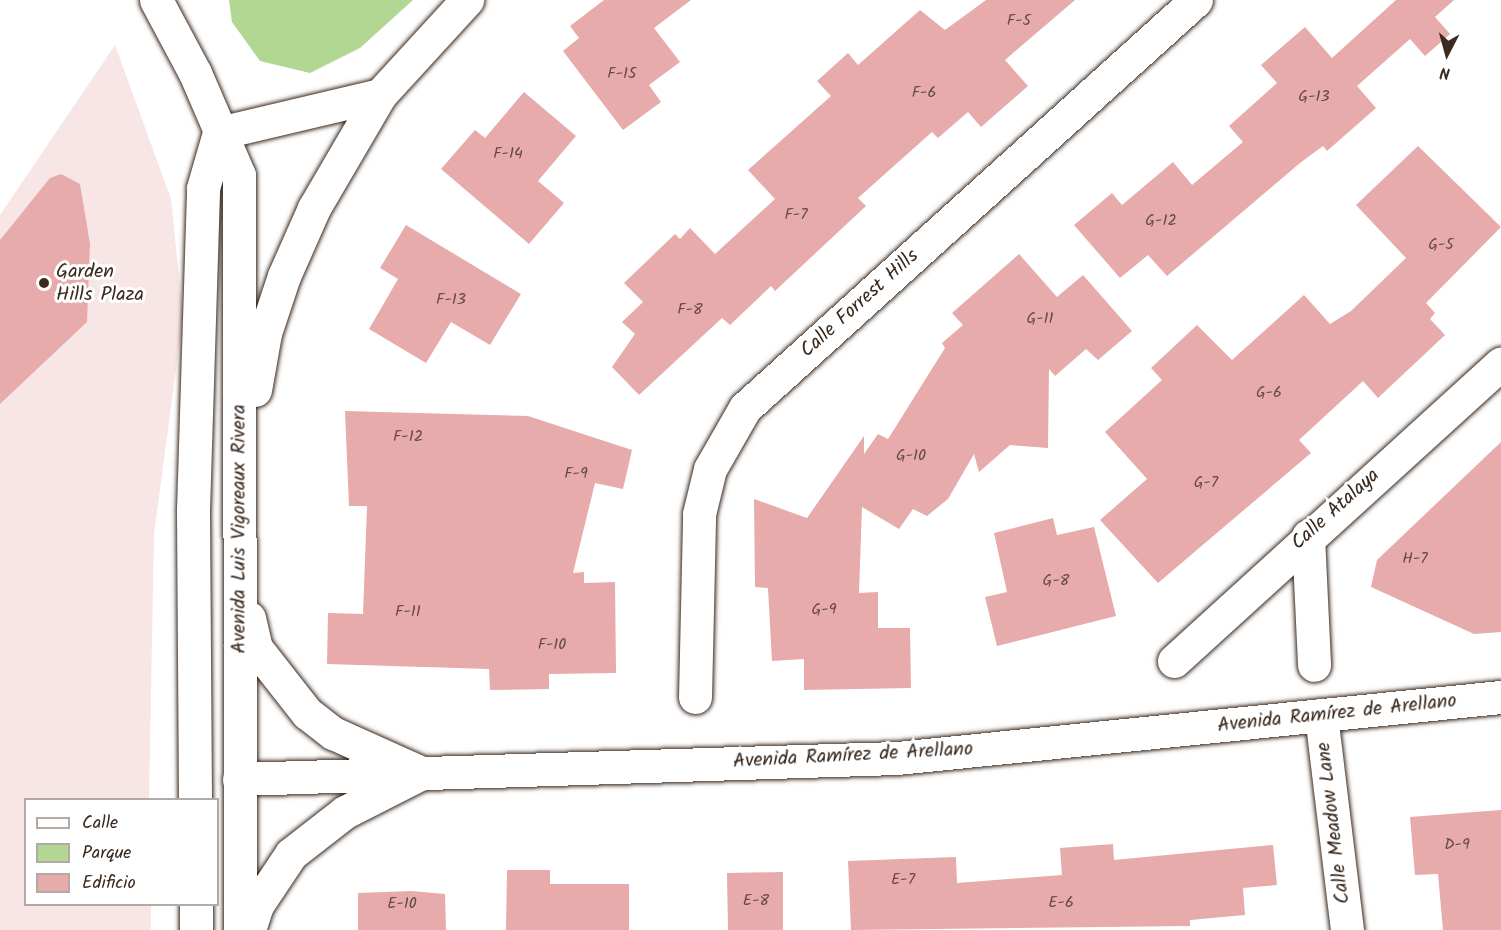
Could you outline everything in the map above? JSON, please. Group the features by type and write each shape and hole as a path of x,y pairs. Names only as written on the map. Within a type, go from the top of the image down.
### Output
{"street":[{"name":"Avenida Luis Vigoreaux Rivera","path":"156,0 239,175 240,930"},
{"path":"240,471 265,333 284,276 314,208 380,95 467,0"},
{"name":"Calle Forrest Hills","path":"695,696 699,514 710,469 745,408 1196,0"},
{"path":"195,798 193,510 202,200 219,133 380,95"},
{"name":"Calle Atalaya","path":"1174,661 1308,536 1501,363"},
{"path":"1308,536 1314,665"},
{"path":"241,579 256,648 307,713 333,733 422,773"},
{"name":"Avenida Ramírez de Arellano","path":"239,779 897,758 1501,697"},
{"name":"Calle Meadow Lane","path":"1321,715 1347,930"},
{"path":"249,930 262,896 291,854 345,812 422,773"},
{"path":"195,906 196,930"}],"shaded area":[{"path":"115,45 171,199 183,316 154,535 149,798 24,798 24,906 151,906 151,930 0,930 0,215"}],"green space":[{"path":"229,0 413,0 360,48 310,73 260,61 232,22"}],"building":[{"path":"604,0 691,0 654,28 680,62 649,85 661,102 623,130 563,51 579,38 570,26"},
{"path":"986,0 1075,0 1005,60 1028,86 981,127 968,112 938,138 932,132 858,198 866,206 775,291 771,286 730,325 722,318 639,395 612,367 635,334 622,322 643,302 624,283 675,234 680,239 690,228 715,254 775,199 748,170 831,96 817,81 848,53 858,65 920,10 945,30"},
{"path":"1396,0 1454,0 1435,17 1450,34 1425,56 1410,39 1357,86 1376,108 1327,151 1323,146 1300,163 1167,276 1148,255 1120,278 1074,225 1112,193 1122,205 1173,162 1192,185 1243,142 1229,126 1277,83 1261,65 1305,27 1332,58"},
{"path":"524,92 576,136 538,181 564,203 529,244 441,169 475,130 485,138"},
{"path":"1418,146 1501,227 1426,303 1435,313 1430,319 1445,335 1378,398 1363,381 1299,440 1311,453 1158,583 1100,520 1147,479 1105,432 1162,380 1151,368 1197,325 1232,360 1304,295 1330,324 1351,311 1406,258 1356,205"},
{"name":"Garden Hills Plaza","path":"61,174 80,184 90,244 87,322 0,404 0,240 50,178"},
{"path":"406,225 521,294 490,345 451,322 426,363 369,329 398,279 380,268"},
{"path":"1019,254 1057,297 1083,275 1132,331 1098,360 1086,349 1055,376 1049,369 1048,448 1010,445 979,472 974,454 948,499 927,516 913,509 899,529 862,507 859,593 878,592 878,628 910,628 911,688 804,690 804,659 772,661 768,588 755,587 754,499 807,518 864,436 864,454 878,434 888,439 945,348 942,343 963,325 952,313"},
{"path":"345,411 528,416 632,450 623,489 595,483 573,573 584,572 584,583 615,582 616,673 549,674 549,689 490,690 489,669 327,664 328,613 363,614 367,506 349,506"},
{"path":"1501,442 1501,632 1474,634 1371,587 1377,560"},
{"path":"1053,518 1057,535 1094,527 1116,616 997,646 985,597 1007,592 994,533"},
{"path":"1501,810 1501,930 1443,930 1438,874 1415,875 1410,817"},
{"path":"1113,844 1114,860 1273,845 1277,885 1243,888 1245,915 1190,920 1190,926 851,930 848,861 956,857 957,883 1062,875 1060,848"},
{"path":"507,870 550,870 550,884 629,884 629,930 506,930"},
{"path":"783,872 783,930 728,930 727,873"},
{"path":"411,891 445,894 446,930 358,930 358,893"}],"place":[{"name":"Garden Hills Plaza","path":"44,283"}]}
